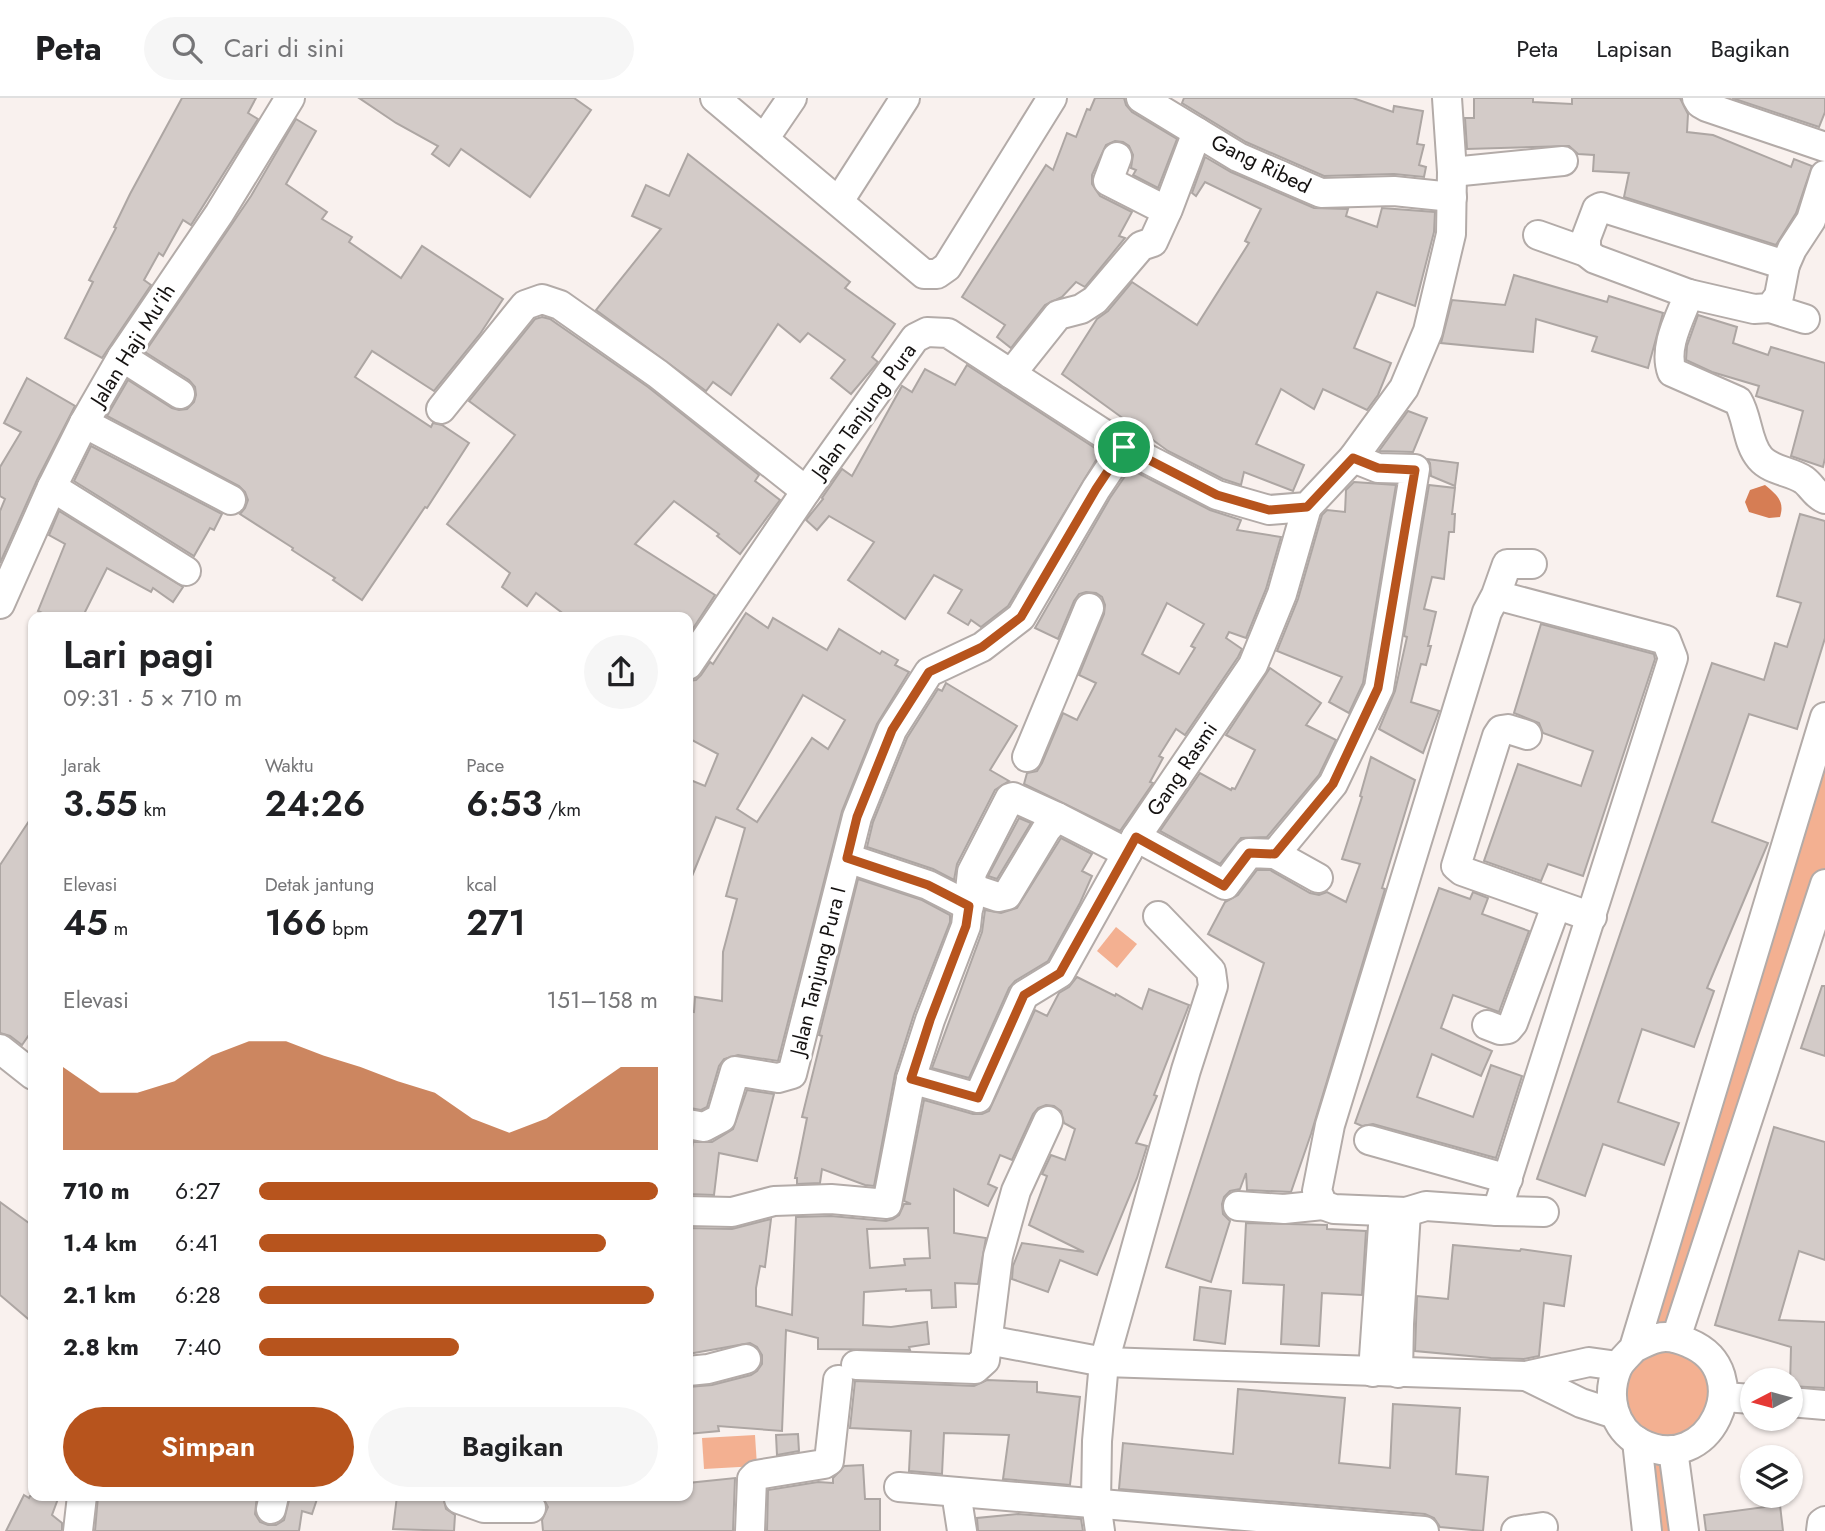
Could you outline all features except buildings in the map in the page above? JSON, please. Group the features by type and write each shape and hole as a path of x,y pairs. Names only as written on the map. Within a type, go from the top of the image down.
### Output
{"street":[{"name":"Jalan Haji Mu'ih","path":"0,604 84,423 122,357 219,214 290,98"},
{"path":"715,98 924,274 937,274 947,267 1052,98"},
{"path":"764,139 792,98"},
{"path":"839,201 905,98"},
{"name":"Gang Ribed","path":"1141,98 1238,157 1321,193 1394,191 1452,184 1563,161"},
{"path":"1307,507 1353,458 1404,388 1428,331 1451,234 1452,184 1447,98"},
{"path":"1697,98 1707,107 1825,147"},
{"name":"Gang Ribed","path":"1011,374 1058,314 1081,309 1095,300 1141,246 1153,242 1197,132"},
{"path":"1117,157 1108,181 1167,211"},
{"path":"1770,308 1779,296 1785,265 1792,249 1811,220 1825,175"},
{"path":"1586,252 1586,238 1597,209 1601,206 1785,265"},
{"path":"1538,235 1689,294 1754,309 1770,308 1805,319"},
{"path":"1689,294 1672,340 1668,360 1672,372 1738,401 1760,458 1772,467 1815,479 1819,496 1825,499"},
{"path":"441,409 525,305 542,299 560,305 658,374 806,491"},
{"name":"Jalan Tanjung Pura","path":"693,659 806,491 915,338 928,331 948,333 1124,447 1217,495 1269,510 1307,507"},
{"path":"122,357 180,394"},
{"path":"84,423 231,499"},
{"name":"Jalan Tanjung Pura I","path":"693,1125 704,1127 721,1118 735,1071 778,1078 792,1074 857,817 892,730 929,672 982,647 1021,617 1096,489 1124,447"},
{"path":"1275,854 1333,784 1378,688 1415,470 1378,468 1353,458"},
{"path":"52,487 186,571"},
{"name":"Gang Rasmi","path":"911,1079 978,1098 1024,995 1060,973 1132,845 1253,665 1282,594 1307,507"},
{"path":"1323,1205 1317,1191 1331,1125 1487,612 1508,563"},
{"path":"1496,595 1666,640 1673,659 1497,1211"},
{"path":"1027,757 1089,608"},
{"path":"988,1340 1104,1362 1526,1376 1626,1357 1658,1338 1676,1338 1700,1348 1711,1358 1721,1378 1724,1397 1717,1419 1708,1433 1693,1444 1673,1450 1650,1448 1624,1430 1615,1414 1611,1391 1626,1357 1825,718"},
{"path":"1527,735 1508,729 1501,730 1497,736 1451,865 1556,906 1592,917"},
{"path":"693,1211 732,1212 774,1201 831,1199 887,1204 911,1079 966,926 972,872 1010,798 1132,845 1224,886 1249,853 1275,854 1318,878"},
{"path":"847,858 970,897 998,897 1007,895 1057,817"},
{"path":"1676,1338 1816,941 1823,896"},
{"path":"1487,1026 1500,1030 1508,1029 1513,1023 1556,906"},
{"path":"1100,1531 1096,1503 1097,1441 1104,1362 1186,1070 1213,986 1211,971 1158,916"},
{"path":"0,1049 28,1071"},
{"path":"750,1531 752,1479 756,1475 829,1461 847,1373 975,1369 985,1360 1002,1243 1016,1191 1048,1121"},
{"path":"1368,1140 1507,1179"},
{"path":"1238,1206 1284,1209 1323,1205 1334,1209 1395,1211 1426,1206 1544,1212"},
{"path":"1386,1372 1395,1211"},
{"path":"693,1370 746,1359"},
{"path":"1526,1376 1581,1403 1615,1414"},
{"path":"1724,1397 1740,1398"},
{"path":"1803,1403 1825,1405"},
{"path":"1637,1441 1647,1531"},
{"path":"1673,1450 1684,1531"},
{"path":"899,1487 1096,1503 1234,1523 1424,1531"},
{"path":"956,1492 962,1531"},
{"path":"78,1531 81,1501"},
{"path":"465,1501 484,1508 531,1512"},
{"path":"1821,1531 1825,1521"}],"shaded area":[{"path":"1765,485 1779,499 1780,517 1769,518 1749,512 1745,502 1750,490"},
{"path":"1825,722 1825,884 1677,1337 1723,1397 1673,1450 1684,1531 1647,1531 1624,1430 1618,1366"},
{"path":"1116,927 1137,944 1117,968 1097,951"},
{"path":"755,1435 757,1466 704,1469 702,1438"}],"route":[{"path":"1124,447 1217,495 1269,510 1307,507 1353,458 1378,468 1415,470 1378,688 1333,784 1275,854 1249,853 1224,886 1136,837 1060,973 1024,995 978,1098 911,1079 966,926 969,906 928,885 847,858 857,817 892,730 929,672 982,647 1021,617 1096,489 1124,447"}]}
